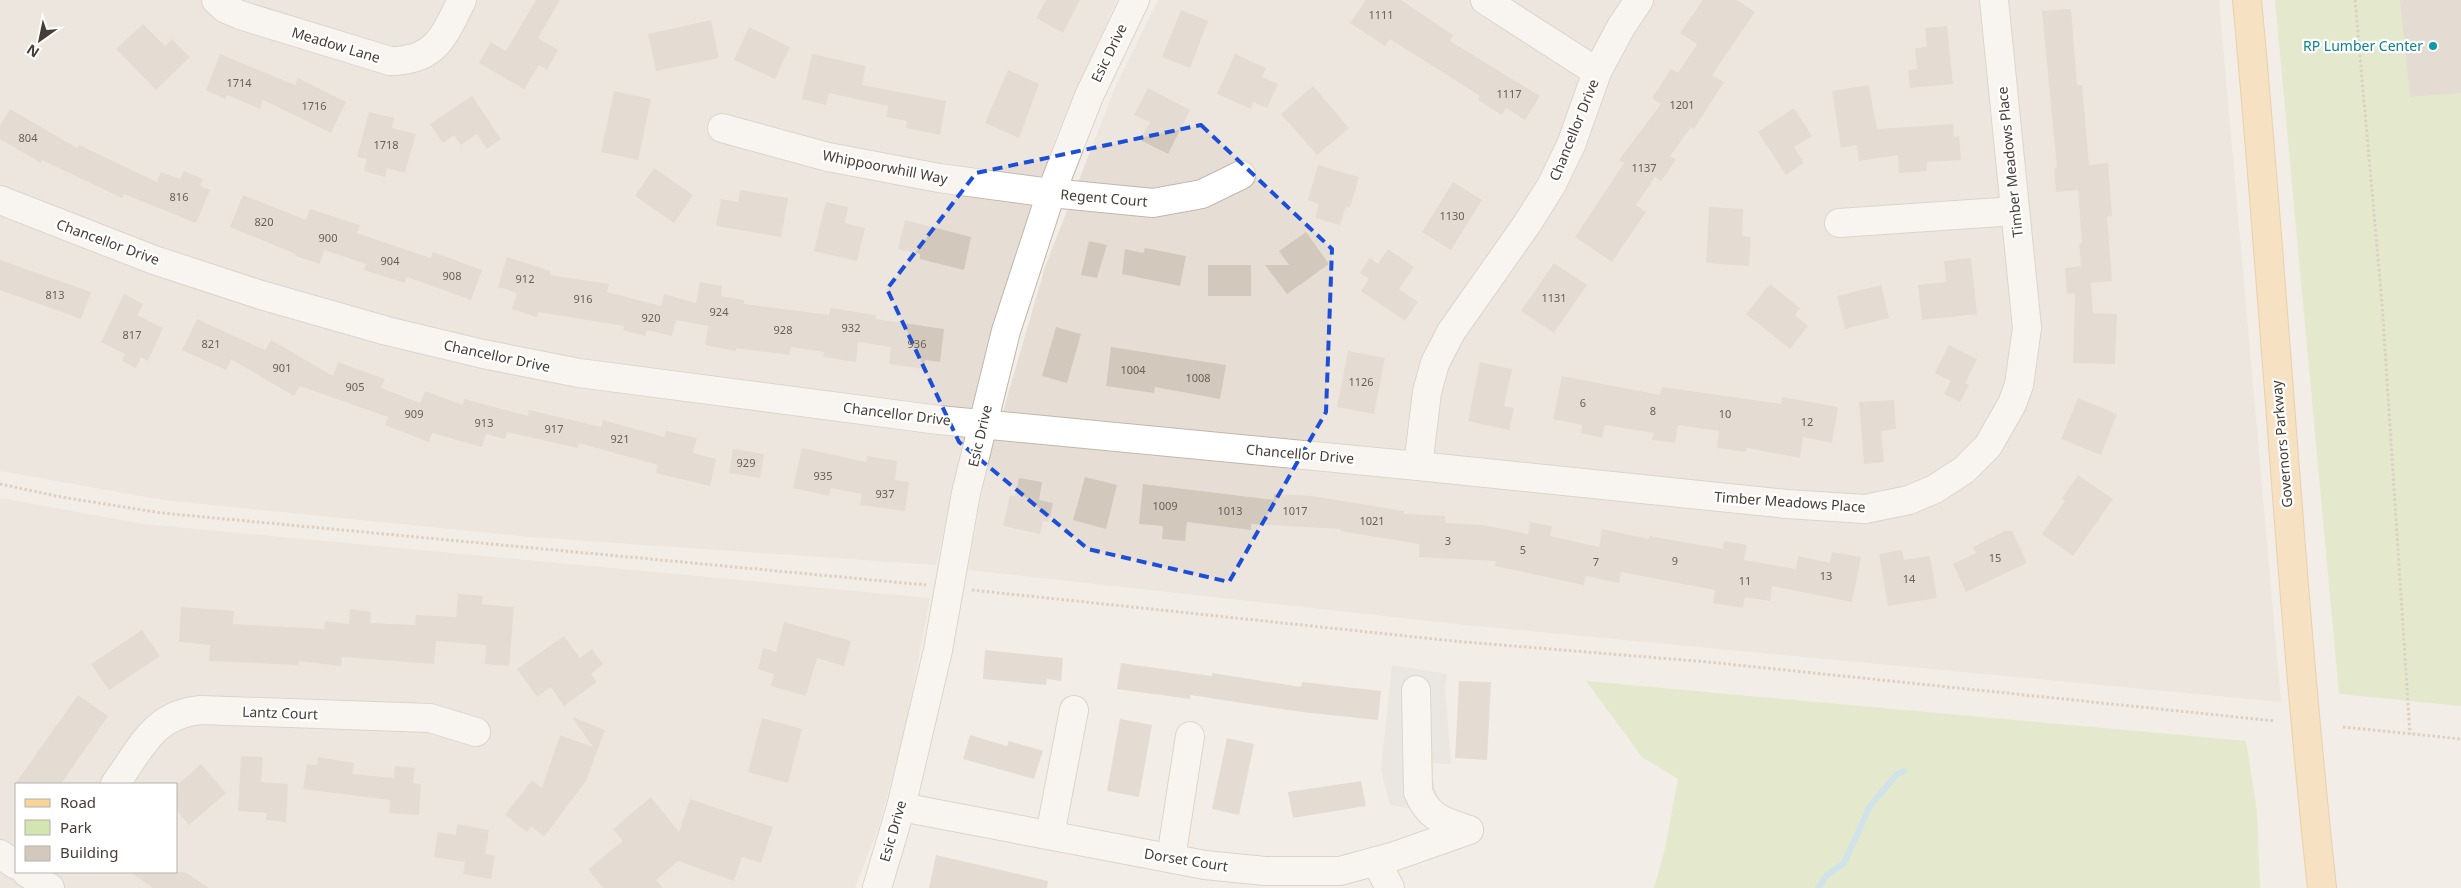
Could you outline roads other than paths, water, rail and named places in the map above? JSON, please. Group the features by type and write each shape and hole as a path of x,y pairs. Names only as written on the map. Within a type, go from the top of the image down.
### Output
{"main road":[{"name":"Governors Parkway","path":"2248,0 2280,430 2311,785 2322,888"}],"street":[{"name":"Meadow Lane","path":"216,0 226,9 240,15 390,61 399,61 423,56 436,46 462,0"},
{"name":"Esic Drive","path":"877,888 901,807 938,650 966,493 1006,331 1051,193 1089,96 1135,0"},
{"path":"1485,0 1597,72"},
{"name":"Chancellor Drive","path":"0,200 154,260 261,295 387,331 483,354 624,381 982,424 1418,466 1427,392 1435,363 1451,332 1552,186 1571,145 1597,72 1621,27 1639,0"},
{"name":"Timber Meadows Place","path":"1418,466 1787,504 1865,509 1909,500 1935,489 1964,470 1988,446 2012,404 2019,385 2027,328 1994,0"},
{"name":"Whippoorwhill Way","path":"722,128 828,157 939,178 1051,193"},
{"name":"Regent Court","path":"1051,193 1153,202 1202,194 1241,175"},
{"path":"1839,222 2015,211"},
{"name":"Dorset Court","path":"901,807 1205,865 1265,871 1318,872 1351,878 1376,861 1469,830 1436,818 1424,807 1418,792 1416,690"},
{"name":"Lantz Court","path":"117,783 156,728 169,718 184,712 201,710 430,718 476,732"},
{"path":"1050,835 1074,710"},
{"path":"1171,858 1190,736"},
{"path":"0,854 15,864"},
{"path":"1376,861 1390,888"}],"waterway":[{"path":"1818,888 1827,875 1844,863 1870,806 1897,774 1904,771"}],"place":[{"name":"RP Lumber Center","path":"2433,46"}]}
